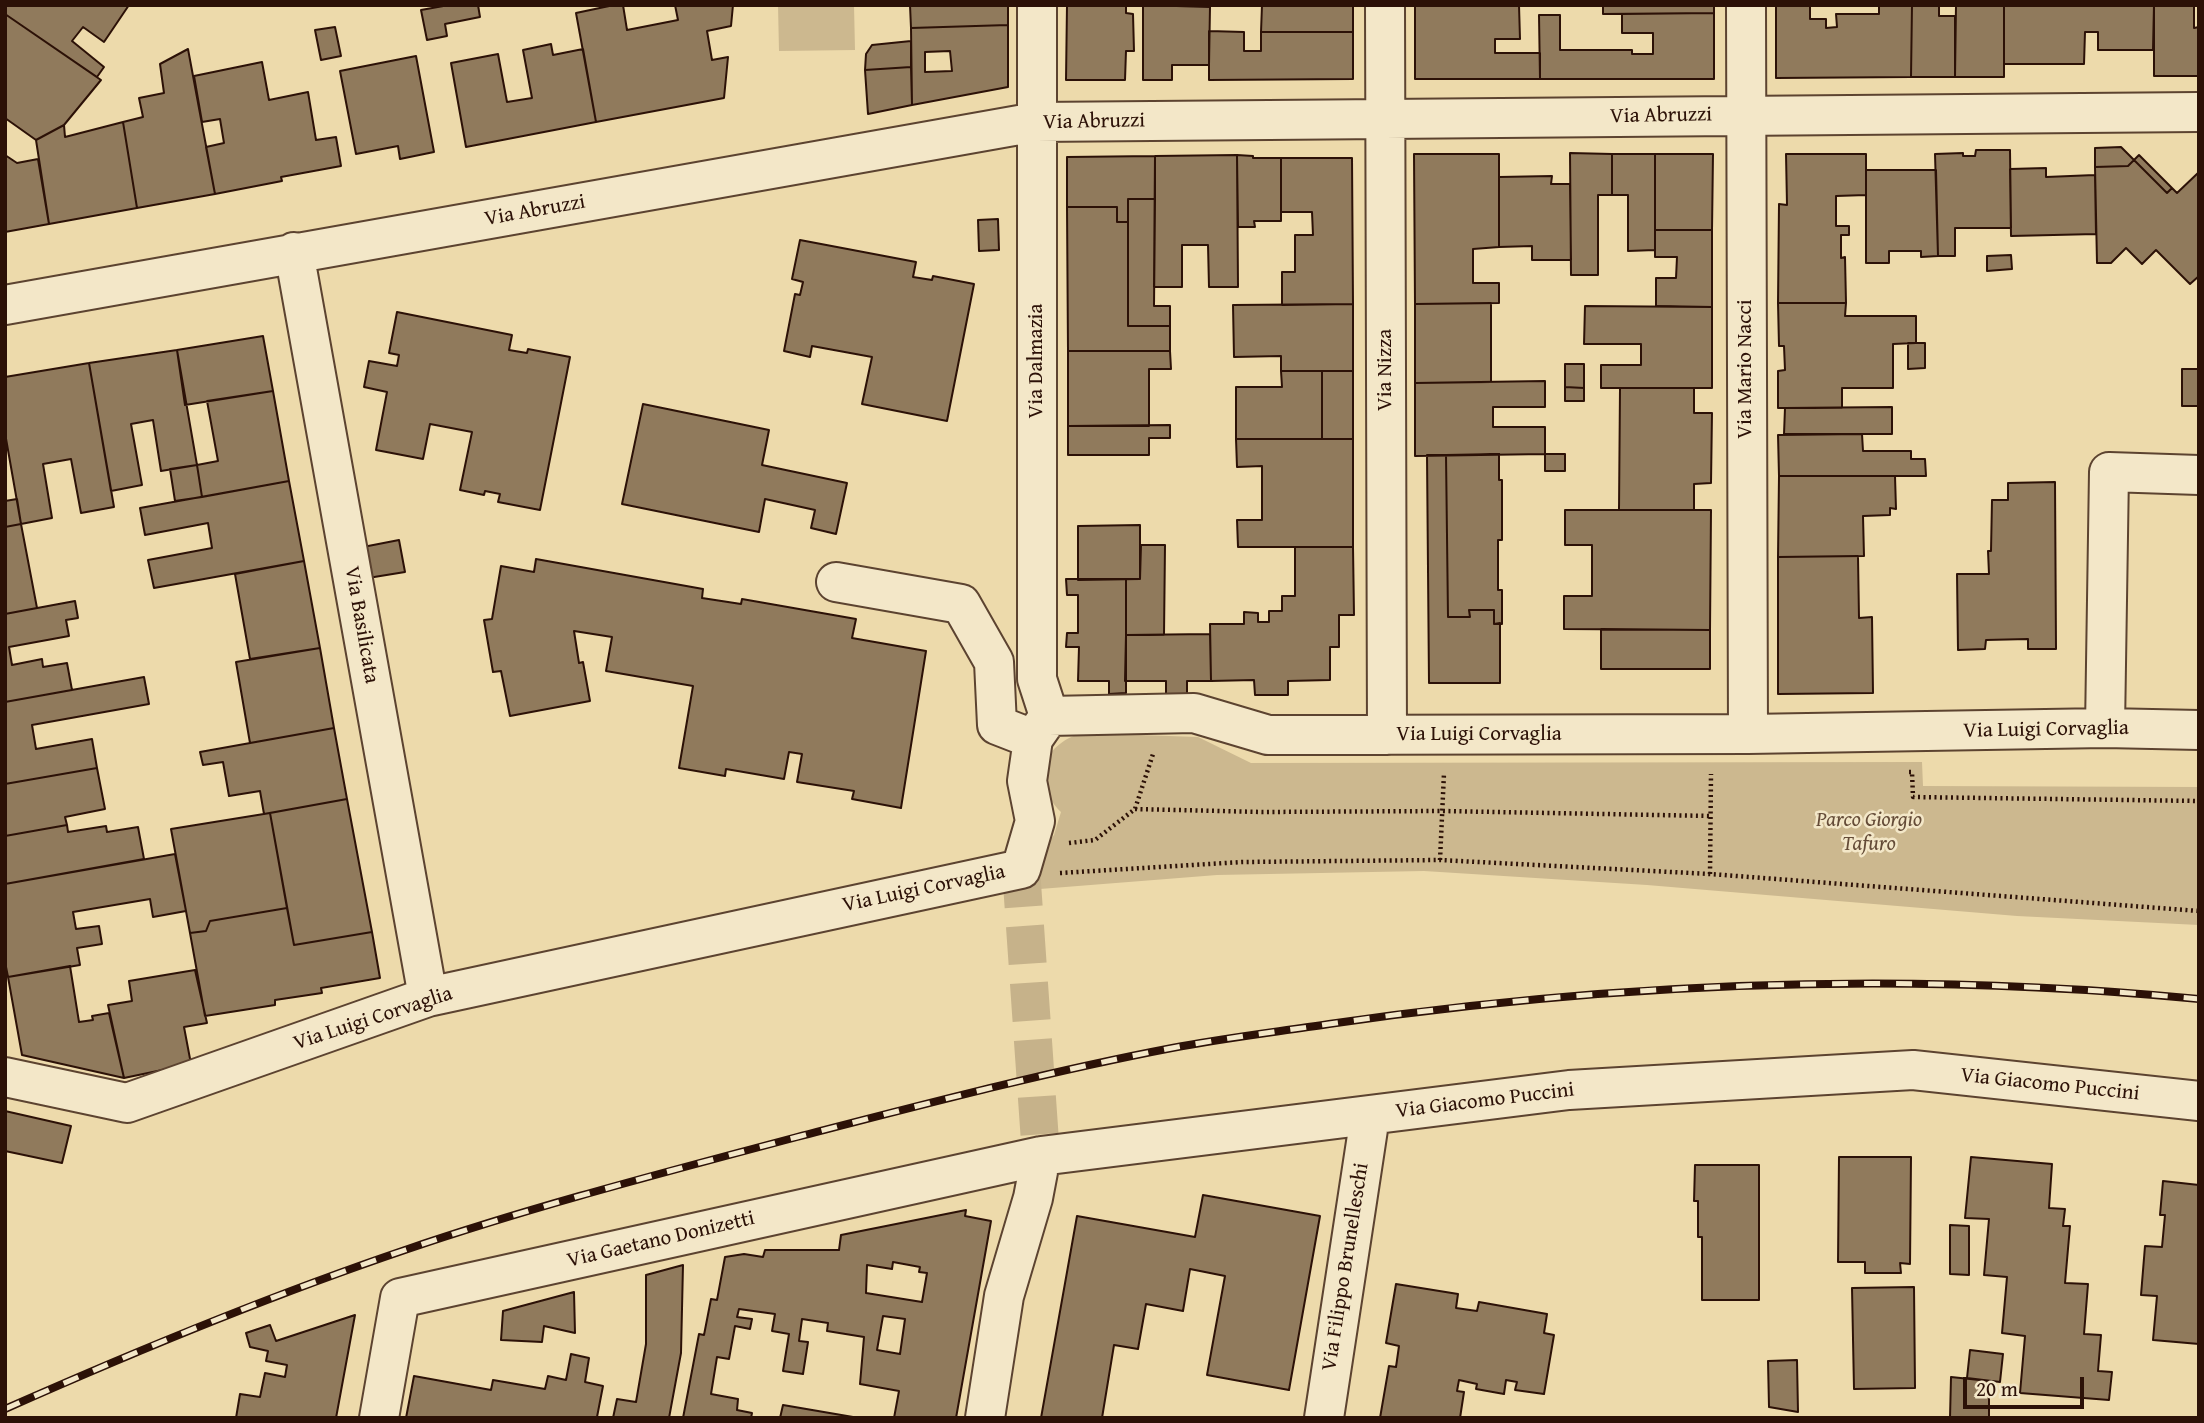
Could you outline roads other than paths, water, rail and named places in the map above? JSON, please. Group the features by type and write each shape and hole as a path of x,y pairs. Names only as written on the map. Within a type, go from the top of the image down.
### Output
{"street":[{"name":"Via Dalmazia","path":"1037,5 1037,679 1041,728"},
{"name":"Via Nizza","path":"1385,5 1387,735"},
{"name":"Via Mario Nacci","path":"1746,5 1748,734"},
{"name":"Via Abruzzi","path":"5,305 1036,122 2199,112"},
{"name":"Via Basilicata","path":"294,252 428,998"},
{"path":"2105,728 2109,472 2199,475"},
{"path":"836,582 961,604 995,662 997,725 1041,728"},
{"name":"Via Luigi Corvaglia","path":"5,1077 127,1103 428,998 1036,871 1035,821 1027,782 1041,728 1194,713 1268,735 1748,734 2105,728 2199,730"},
{"name":"Via Giacomo Puccini","path":"1041,1156 1569,1090 1913,1070 2199,1101"},
{"name":"Via Filippo Brunelleschi","path":"1324,1418 1370,1116"},
{"path":"985,1418 1004,1296 1033,1198 1041,1156"},
{"name":"Via Gaetano Donizetti","path":"379,1418 400,1298 1041,1156"}],"tunnel":[{"path":"1021,869 1041,1156"}],"railway":[{"path":"5,1409 253,1305 502,1219 890,1113 1031,1078 1172,1048 1437,1010 1654,990 1763,985 1981,985 2199,999"}],"park label":[{"name":"Parco Giorgio Tafuro","path":"1869,833"}]}
